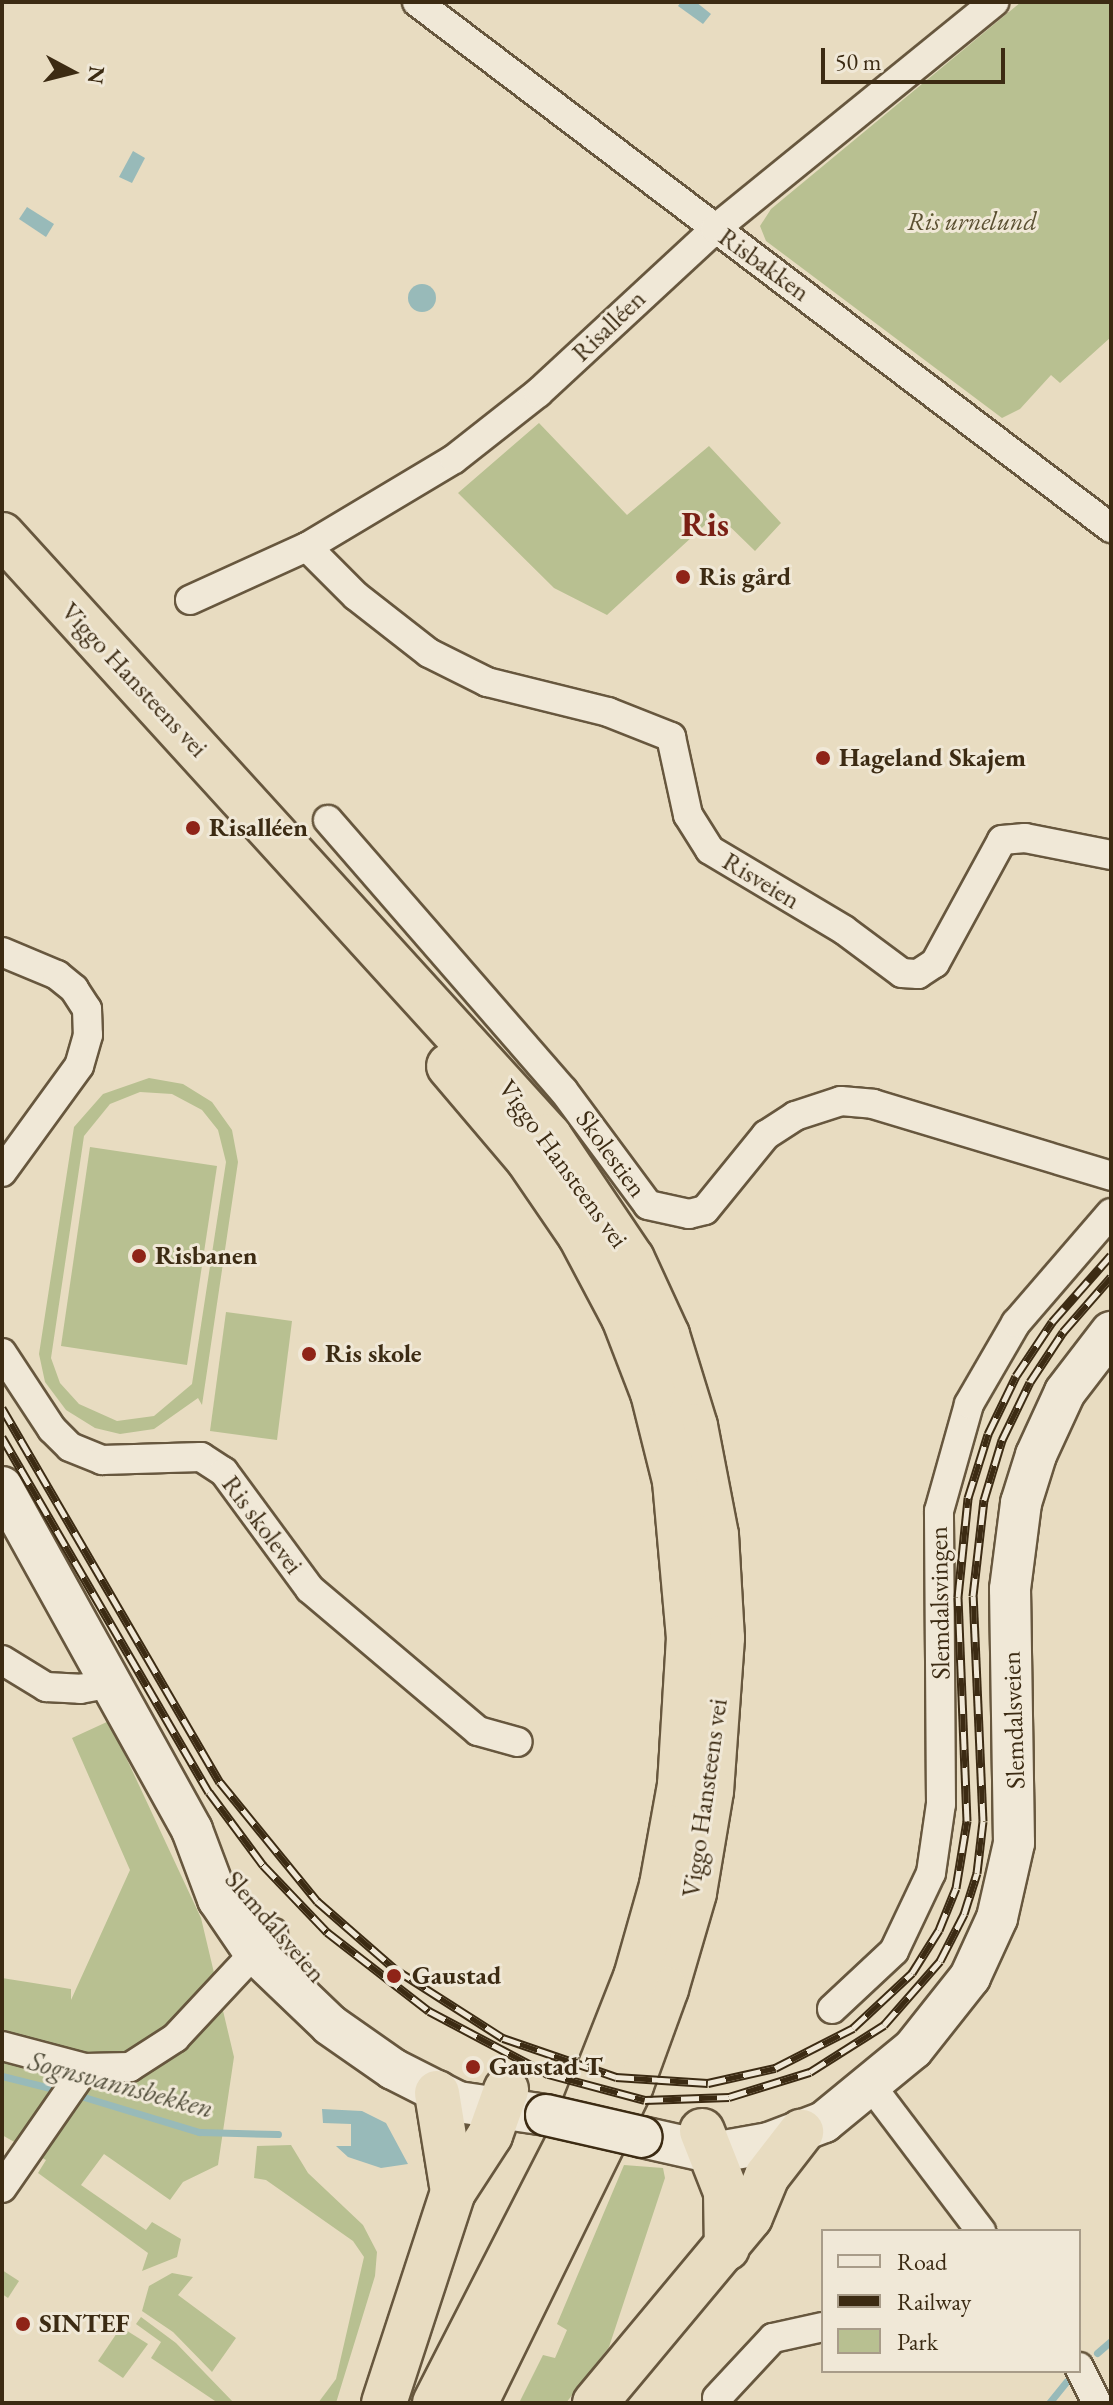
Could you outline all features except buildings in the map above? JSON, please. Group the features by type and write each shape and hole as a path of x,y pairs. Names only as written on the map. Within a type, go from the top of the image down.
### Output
{"highway":[{"name":"Viggo Hansteens vei","path":"2,535 541,1126 632,1259 667,1335 695,1426 716,1535 722,1638 711,1791 694,1893 662,2002 631,2085 475,2403"},
{"name":"Viggo Hansteens vei","path":"2,581 352,958 528,1159 608,1285 639,1354 664,1436 684,1539 689,1638 685,1733 662,1885 601,2072 435,2403"},
{"path":"437,2093 453,2192"},
{"path":"384,2403 453,2192 520,2107"},
{"path":"595,2403 727,2248 750,2217 767,2176 801,2132"},
{"path":"682,2140 729,2211 727,2248"}],"main road":[{"name":"Slemdalsveien","path":"2,1487 192,1830 218,1899 264,1943 330,2025 437,2093 682,2140 801,2132 838,2114 869,2083 913,2049 951,2005 986,1946 1004,1895 1016,1806 1010,1621 1016,1529 1049,1422 1080,1370 1111,1332"},
{"name":"Slemdalsveien","path":"264,1943 373,2024 520,2107"},
{"name":"Slemdalsveien","path":"682,2140 760,2120 869,2083"}],"street":[{"name":"Risbakken","path":"417,2 1111,528"},
{"name":"Risalléen","path":"190,600 307,547 416,483 496,427 715,229 994,2"},
{"name":"Risveien","path":"307,547 356,596 429,653 487,682 608,712 671,737 684,802 710,850 844,930 902,973 918,974 935,963 1002,840 1025,838 1111,855"},
{"name":"Skolestien","path":"328,820 563,1090 648,1205 675,1213 705,1210 766,1135 795,1116 841,1101 873,1104 1111,1176"},
{"path":"2,952 57,975 74,989 87,1009 88,1035 79,1066 2,1172"},
{"name":"Slemdalsvingen","path":"832,2009 894,1951 931,1873 941,1804 939,1511 969,1404 1016,1323 1111,1213"},
{"name":"Ris skolevei","path":"2,1353 52,1429 70,1447 102,1460 201,1457 224,1472 310,1589 478,1731 518,1742"},
{"path":"2,1660 46,1687 80,1689 111,1683"},
{"path":"2,2046 81,2073 130,2067 158,2053 264,1943"},
{"path":"2,2188 81,2073"},
{"path":"869,2083 979,2229"},
{"path":"717,2398 773,2338 821,2327"}],"green space":[{"name":"Ris urnelund","path":"1021,2 1111,2 1111,337 1060,383 1051,375 1020,409 1002,418 766,241 760,226 771,209"},
{"path":"539,423 627,515 709,446 781,523 755,551 717,514 607,615 554,588 458,493"},
{"path":"149,1078 183,1084 212,1102 232,1130 238,1162 202,1405 198,1398 154,1429 120,1434 95,1428 66,1410 45,1382 39,1354 74,1127 103,1094","holes":["140,1092 172,1094 202,1110 218,1130 226,1162 192,1384 154,1416 117,1421 79,1404 60,1383 51,1358 84,1136 110,1104"]},
{"name":"Risbanen","path":"90,1147 217,1166 187,1365 61,1346"},
{"path":"226,1312 292,1321 277,1440 210,1431"},
{"path":"109,1721 201,1918 234,2057 218,2165 183,2182 170,2200 104,2154 81,2185 146,2230 152,2222 181,2239 177,2257 142,2271 148,2253 38,2173 46,2160 2,2135 2,1978 71,1989 71,2000 130,1870 72,1738"},
{"path":"291,2145 308,2173 363,2225 377,2252 375,2276 336,2403 318,2403 336,2379 364,2257 353,2241 266,2180 254,2178 257,2146"},
{"path":"624,2165 663,2168 665,2178 609,2347 566,2403 519,2403 543,2355 555,2358 567,2330 557,2324"},
{"path":"2,2270 19,2281 8,2298 2,2294"},
{"path":"172,2273 193,2277 178,2295 236,2338 212,2372 173,2332 142,2311 149,2286"},
{"path":"141,2317 176,2343 234,2403 218,2403 151,2358 161,2342 136,2324"},
{"path":"121,2327 148,2344 123,2378 98,2361"}],"water":[{"path":"681,2 696,2 711,14 703,24 678,6"},
{"path":"133,151 145,158 132,183 119,177"},
{"path":"27,207 54,224 46,237 19,219"},
{"path":"422,284 432,288 436,298 432,308 422,312 412,308 408,298 412,288"},
{"path":"322,2109 362,2111 386,2123 408,2164 381,2168 348,2157 336,2146 351,2146 351,2124 323,2123"}],"waterway":[{"name":"Sognsvannsbekken","path":"2,2076 62,2091"},
{"name":"Sognsvannsbekken","path":"74,2094 199,2132 278,2134"},
{"path":"1097,2353 1111,2341"},
{"path":"1049,2403 1067,2381"}],"railway":[{"path":"2,1408 220,1782 317,1901 395,1969 503,2038 616,2077 708,2083 775,2068 853,2028 912,1973 939,1930 956,1888 967,1821 958,1597 968,1498 988,1434 1016,1376 1052,1322 1111,1255"},
{"path":"2,1437 209,1792 263,1865 327,1932 429,2011 548,2074 645,2100 729,2097 810,2072 884,2025 940,1961 964,1914 977,1873 983,1821 973,1596 984,1500 1002,1440 1030,1382 1063,1332 1111,1277"}],"place":[{"name":"Ris gård","path":"683,577"},
{"name":"Hageland Skajem","path":"823,758"},
{"name":"Risalléen","path":"193,828"},
{"name":"Risbanen","path":"139,1256"},
{"name":"Ris skole","path":"309,1354"},
{"name":"Gaustad","path":"394,1976"},
{"name":"Gaustad T","path":"473,2067"},
{"name":"SINTEF","path":"23,2324"}],"district":[{"name":"Ris","path":"705,525"}]}
